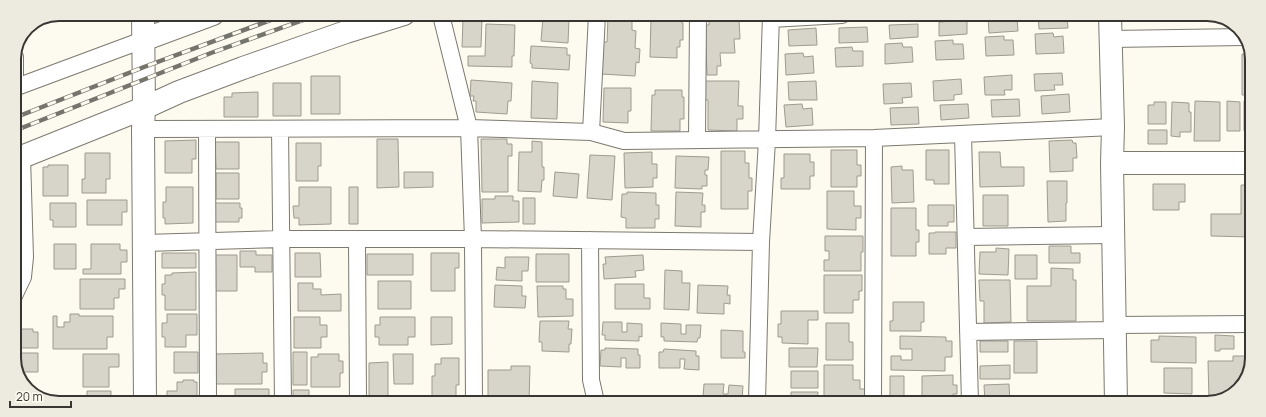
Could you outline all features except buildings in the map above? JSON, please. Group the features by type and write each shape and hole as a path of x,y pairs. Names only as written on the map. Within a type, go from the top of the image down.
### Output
{"street":[{"path":"143,21 144,108 142,129 145,396"},
{"path":"21,85 194,21"},
{"path":"21,157 144,108 179,92 243,68 381,21"},
{"path":"443,21 469,128 473,239 474,396"},
{"path":"591,132 597,21"},
{"path":"697,140 698,21"},
{"path":"757,396 761,242 767,140 771,21"},
{"path":"1110,21 1113,127 1112,163 1116,396"},
{"path":"1110,39 1238,37"},
{"path":"142,129 469,128 591,132 624,141 874,138 1113,127"},
{"path":"207,129 208,396"},
{"path":"280,129 283,396"},
{"path":"963,135 970,396"},
{"path":"874,138 874,396"},
{"path":"1112,163 1245,163"},
{"path":"21,195 26,257 24,277 21,283"},
{"path":"966,238 1114,235"},
{"path":"144,242 282,239 473,239 761,242"},
{"path":"357,239 358,396"},
{"path":"590,240 591,380 595,396"},
{"path":"968,332 1245,324"}],"railway":[{"path":"21,115 144,67 268,21"},
{"path":"21,128 211,53 300,21"}]}
